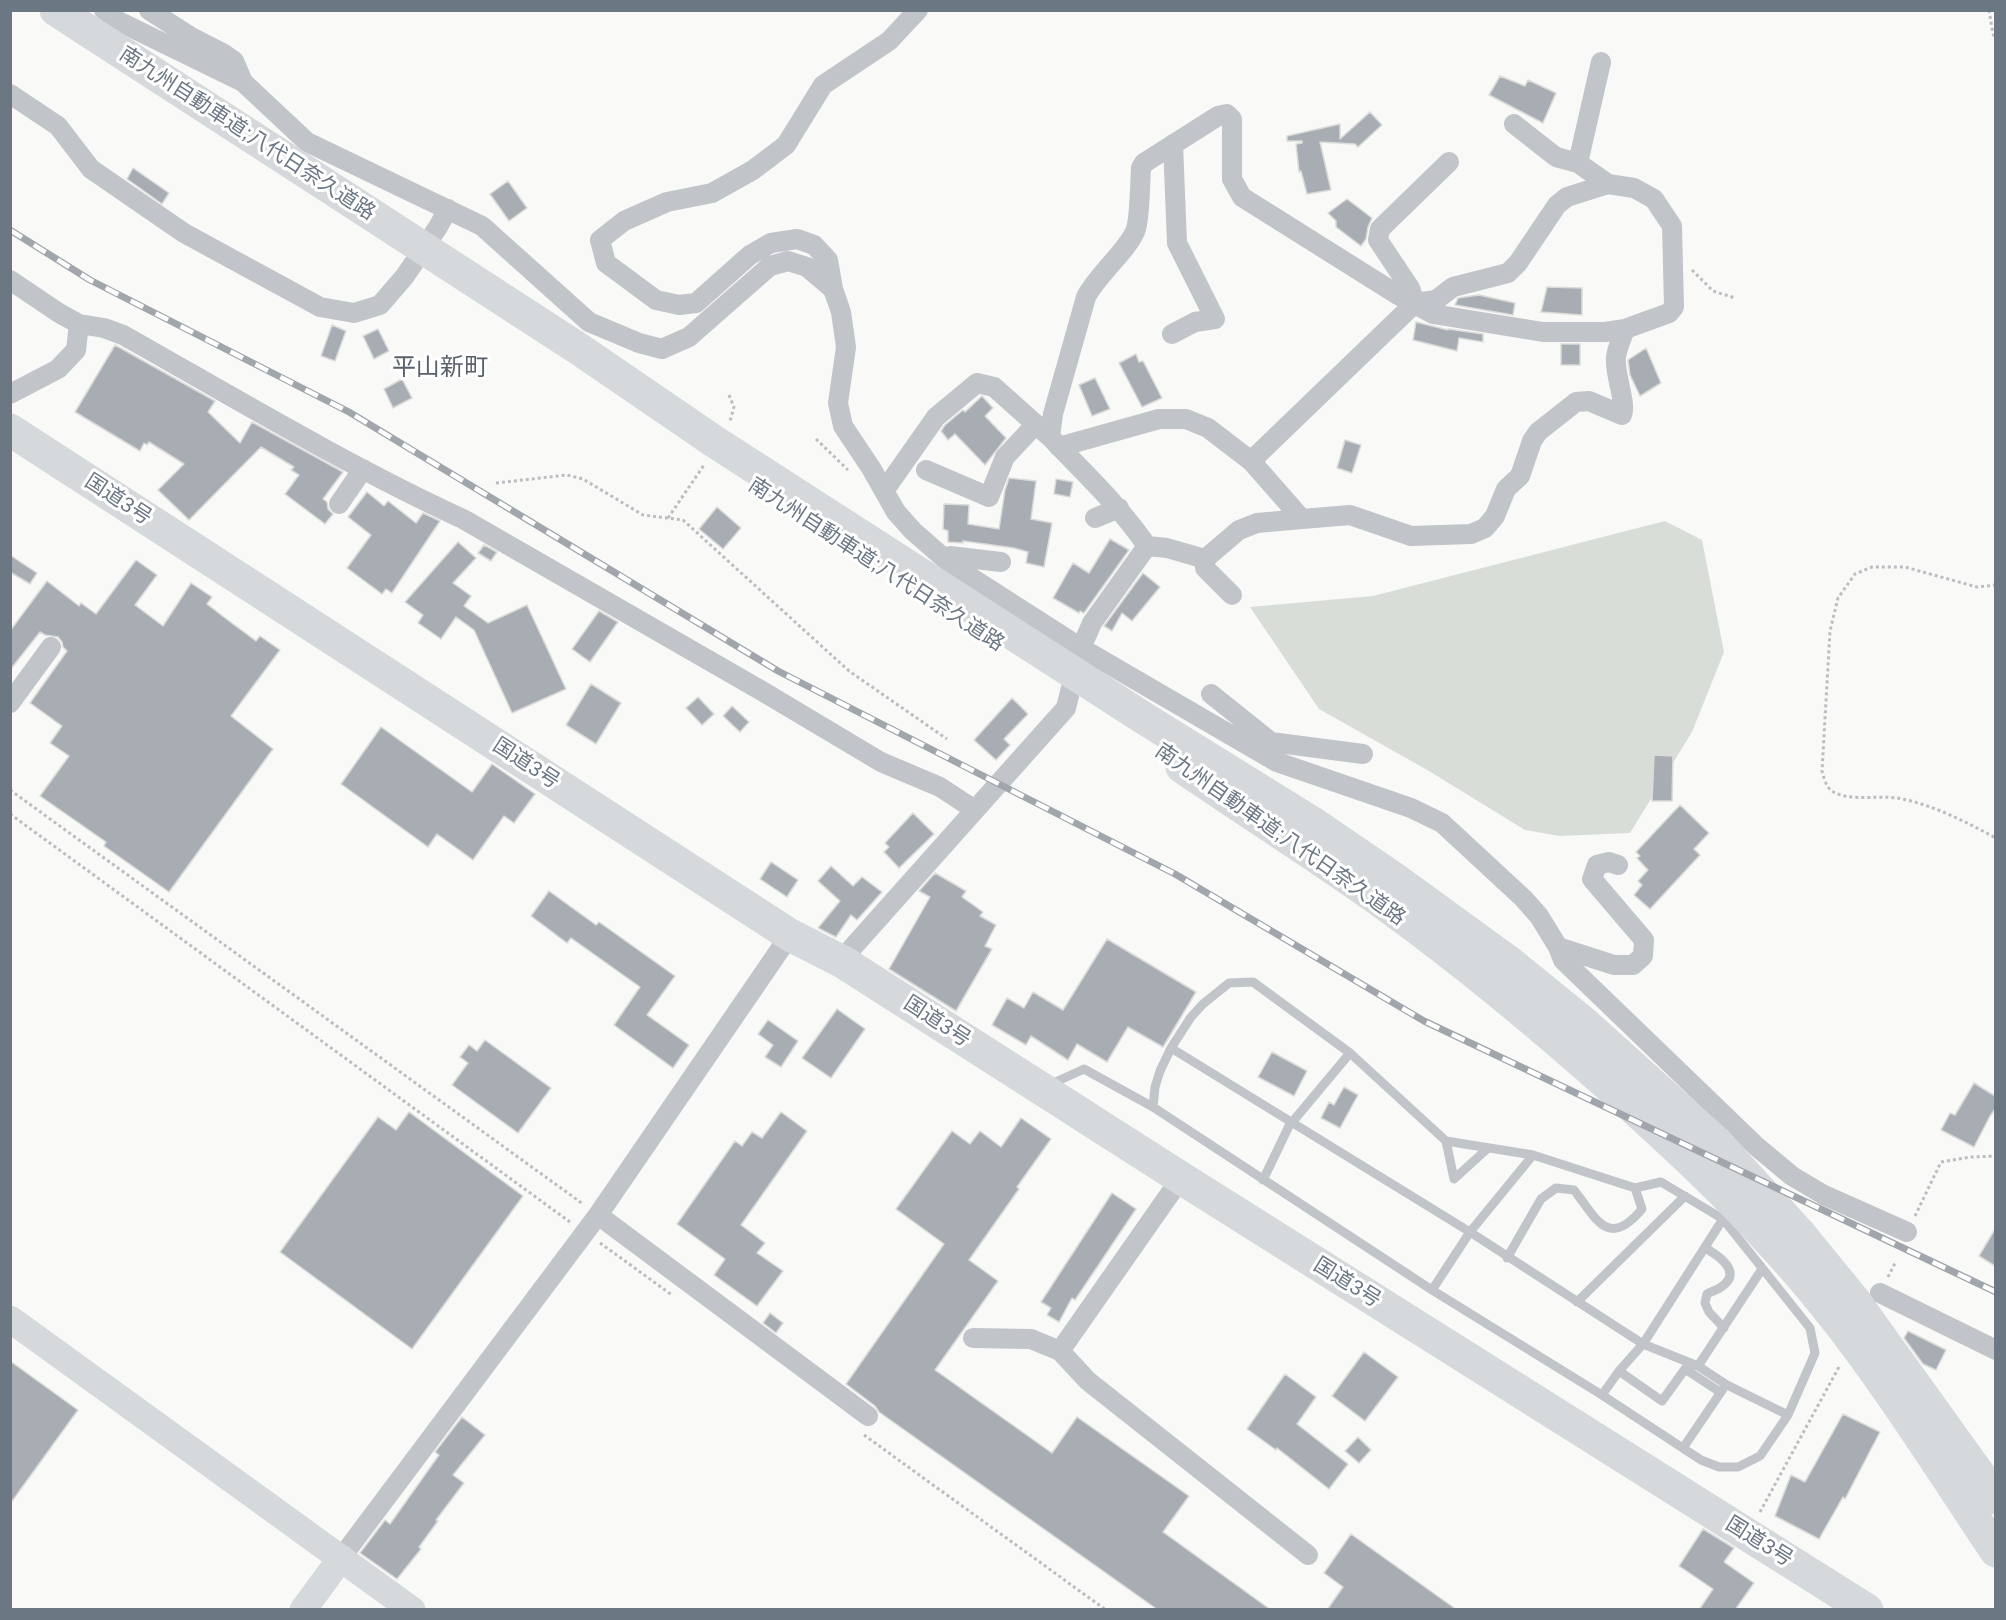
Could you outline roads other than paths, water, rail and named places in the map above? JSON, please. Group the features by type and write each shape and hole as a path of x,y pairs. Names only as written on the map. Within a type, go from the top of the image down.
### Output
{"highway":[{"name":"南九州自動車道;八代日奈久道路","path":"56,10 438,258 573,360 1138,725 1386,905 1491,986 1575,1035 1717,1143 1799,1233 1856,1303 1995,1498"},
{"name":"国道3号","path":"10,430 790,935 843,962 1867,1610"},
{"name":"南九州自動車道;八代日奈久道路","path":"1575,1035 1778,1249 1836,1319 1913,1427 1995,1551"}],"street":[{"path":"104,10 116,20 243,82 307,142 482,226 589,322 639,343 662,349 689,337 770,266 788,261 807,267 833,289"},
{"path":"149,10 234,61 243,82"},
{"path":"918,10 889,41 823,85 786,145 753,170 712,193 667,202 624,221 600,240 606,263 656,300 679,306 696,303 750,255 771,243 797,239 814,245 828,260 833,289 841,312 846,347 838,403 843,426 896,512 899,527 953,566 1081,648 1264,746 1363,754"},
{"path":"1578,163 1601,62"},
{"path":"10,94 58,126 91,169 184,234 320,307 354,313 380,305 405,276 448,209"},
{"path":"1048,436 1086,297 1092,285 1136,230 1141,168 1173,144 1218,116 1227,114 1232,119 1232,179 1242,197 1398,295 1433,314 1544,332 1605,332 1625,329 1669,313 1674,307 1672,226 1653,199 1634,188 1608,184 1578,163 1556,157 1514,124"},
{"path":"1172,334 1195,322 1215,319 1177,243 1173,144"},
{"path":"1415,303 1410,288 1378,240 1380,229 1449,162"},
{"path":"1251,461 1415,303 1436,300 1453,287 1508,273 1518,263 1557,205 1567,197 1608,184"},
{"path":"10,280 59,313 80,324 104,328 123,335 414,497 463,519 881,762 940,787 975,810"},
{"path":"10,394 58,369 76,350 80,324"},
{"path":"1205,559 1239,530 1257,524 1302,519 1350,515 1411,536 1471,534 1485,528 1495,516 1506,489 1520,476 1532,441 1538,432 1576,402 1589,401 1622,415 1624,408 1617,383 1616,357 1625,329"},
{"path":"884,491 936,417 977,383 994,387 1048,436 1119,508 1147,546 1167,548 1205,559"},
{"path":"926,470 989,497 1005,457 1048,436 1159,419 1186,419 1208,428 1251,461 1302,519"},
{"path":"339,504 363,469"},
{"path":"1095,518 1119,508"},
{"path":"843,962 852,948 1065,708 1081,648 1092,623 1147,546"},
{"path":"944,558 950,556 1001,562"},
{"path":"1205,559 1206,568 1232,595"},
{"path":"10,703 51,647"},
{"path":"1211,694 1264,746 1277,762 1412,808 1442,823 1523,898 1539,916 1558,947 1563,960 1756,1146 1792,1176 1824,1195 1907,1232"},
{"path":"1558,947 1614,965 1633,965 1643,956 1644,940 1592,879 1597,866 1609,862 1618,865"},
{"path":"303,1610 598,1215 790,935"},
{"path":"1060,1351 1181,1178"},
{"path":"598,1215 861,1422"},
{"path":"1880,1293 1995,1350"},
{"path":"10,1318 412,1610"},
{"path":"974,1338 1031,1339 1060,1351 1088,1382 1308,1555"}],"lane":[{"path":"1041,1088 1084,1069 1153,1107 1432,1290 1602,1395 1701,1460 1719,1467 1738,1467 1760,1456 1788,1415 1815,1353 1810,1328 1723,1219 1661,1182 1635,1188 1533,1155 1446,1141 1350,1053 1252,982 1229,983 1191,1017 1171,1048 1155,1087 1153,1107"},
{"path":"1171,1048 1470,1232 1643,1344 1698,1366 1727,1385 1788,1415"},
{"path":"1263,1180 1292,1123 1350,1053"},
{"path":"1446,1141 1454,1179 1488,1149"},
{"path":"1432,1290 1470,1232 1533,1155"},
{"path":"1507,1258 1541,1199 1556,1188 1574,1190 1598,1224 1613,1229 1630,1223 1642,1209 1635,1188"},
{"path":"1577,1302 1685,1196"},
{"path":"1602,1395 1643,1344 1723,1219"},
{"path":"1705,1248 1719,1256 1729,1267 1729,1279 1723,1286 1707,1294 1705,1304 1709,1312 1724,1328"},
{"path":"1698,1366 1762,1269"},
{"path":"1619,1371 1662,1401 1686,1369 1719,1392"},
{"path":"1683,1448 1719,1392 1727,1385"}],"railway":[{"path":"10,230 90,280 349,412 778,671 1175,874 1424,1021 1996,1292"}],"district":[{"name":"平山新町","path":"440,368"}]}
